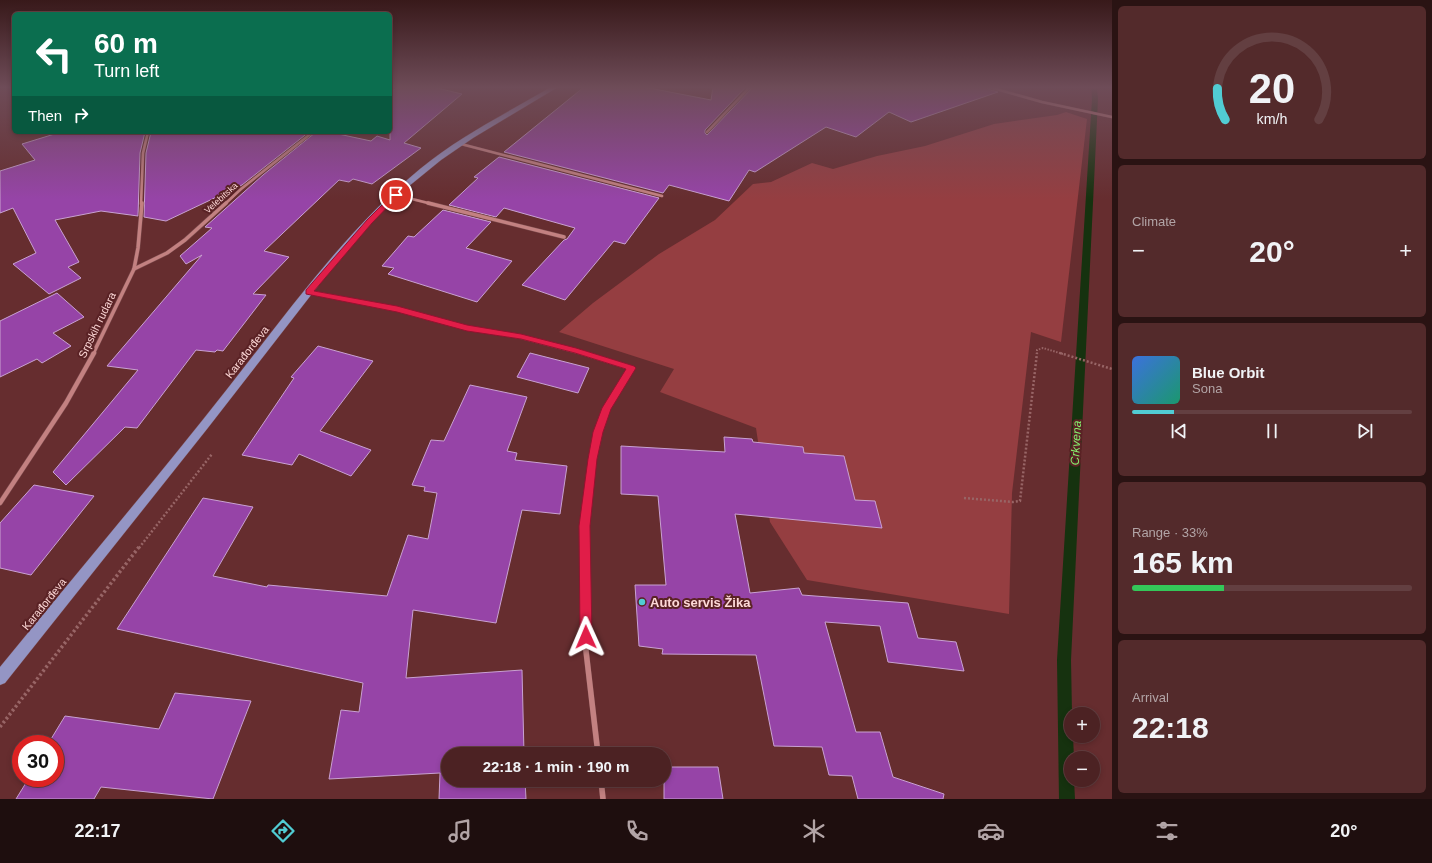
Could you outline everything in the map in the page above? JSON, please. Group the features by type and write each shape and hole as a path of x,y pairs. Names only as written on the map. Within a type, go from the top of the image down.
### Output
{"main road":[{"name":"Karađorđeva","path":"0,678 232,391 308,292 370,221 424,170 460,144 493,124"}],"street":[{"path":"707,132 714,124"},
{"name":"Srpskih rudara","path":"0,503 66,404 97,348 134,270 138,248 143,184 143,153 147,134"},
{"name":"Velebitska","path":"134,270 167,253 185,240 241,189 310,134"},
{"path":"460,144 662,196"},
{"path":"396,195 564,237"},
{"path":"308,292 397,309 467,328 521,336 631,368 606,408 598,432 592,459 585,526 586,651 597,747"},
{"path":"602,787 603,799"}],"path":[{"path":"964,498 1013,502 1020,501 1037,350 1043,348 1112,369"},
{"path":"0,727 212,454"}],"shaded area":[{"path":"993,124 1086,124 1061,342 1031,332 1012,493 1009,614 807,580 770,522 756,428 660,392 674,369 559,332 593,303 659,254 715,220 753,184 771,182 812,163 833,169 877,156 925,146"}],"building":[{"path":"392,124 426,124 404,143 421,148 372,184 353,179 349,182 339,180 264,251 289,257 253,294 266,295 223,351 217,350 215,352 196,350 137,428 125,427 66,485 53,472 138,370 107,366 202,255 186,264 180,256 212,228 205,227 263,175 314,134 338,134 371,141 377,136 390,140 390,134 392,134"},
{"path":"538,124 710,124 705,130 707,135 717,124 873,124 856,137 826,127 755,172 749,170 729,201 669,185 663,193 504,152"},
{"path":"54,134 145,134 140,153 138,216 101,211 55,220 79,262 68,267 81,278 49,294 13,264 36,253 13,208 0,213 0,171 35,160 22,144"},
{"path":"151,134 306,134 242,185 166,221 144,217 146,153"},
{"path":"499,157 659,198 625,244 614,241 565,300 522,285 564,240 567,239 575,228 504,208 496,217 449,205 478,178 474,177"},
{"path":"443,210 491,222 466,248 512,261 477,302 388,274 394,268 382,266 408,236 414,237"},
{"path":"57,293 84,317 53,333 71,346 42,363 37,359 0,377 0,321"},
{"path":"318,346 373,361 320,431 371,450 351,476 299,454 292,465 242,455 294,378 291,377"},
{"path":"530,353 589,368 578,393 517,377"},
{"path":"470,385 527,397 507,451 517,453 515,460 567,466 560,514 522,510 496,623 413,610 406,678 522,670 524,747 441,747 441,787 525,787 526,799 439,799 440,773 329,779 341,710 359,712 363,683 117,629 203,498 253,507 213,576 267,587 268,585 387,596 408,535 428,539 437,493 424,491 425,487 412,485 431,440 444,441"},
{"path":"724,437 752,439 753,442 803,447 804,453 844,456 855,500 875,501 882,528 735,514 750,593 799,588 802,595 908,603 918,638 956,642 964,671 888,662 880,626 825,622 856,732 880,732 893,777 944,794 943,799 858,799 852,776 829,775 822,747 774,746 756,655 662,654 663,649 639,646 635,585 666,585 658,496 621,494 621,446 725,452"},
{"path":"34,485 94,496 31,575 0,568 0,523"},
{"path":"175,693 251,701 213,799 101,787 94,799 16,799 23,787 64,787 64,735 53,735 65,716 159,729"},
{"path":"671,767 718,767 723,799 664,799 664,787 671,787"}],"waterway":[{"name":"Crkvena","path":"1067,799 1064,660 1094,124"}],"place":[{"name":"Auto servis Žika","path":"642,602"}],"route":[{"path":"396,195 370,221 308,292 397,309 467,328 521,336 631,368 606,408 598,432 592,459 585,526 586,637"}]}
